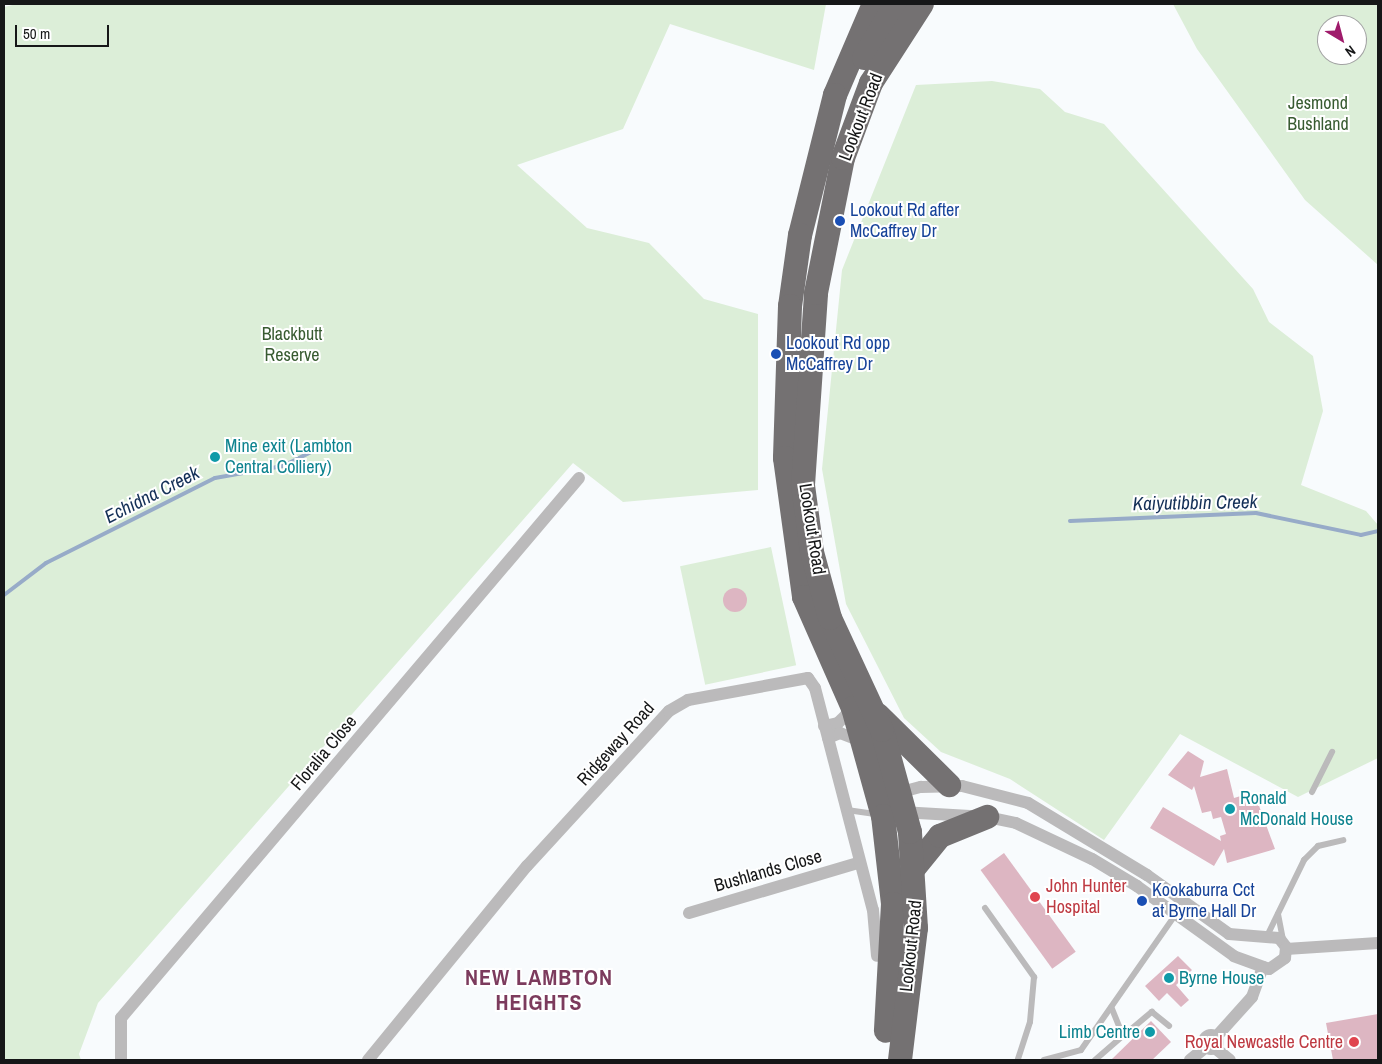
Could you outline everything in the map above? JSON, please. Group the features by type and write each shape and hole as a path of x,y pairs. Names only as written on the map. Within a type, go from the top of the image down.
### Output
{"highway":[{"name":"Lookout Road","path":"874,4 843,73 823,137 790,306 785,458 804,597 864,711 864,742 881,807 893,904 885,1060"},
{"path":"823,137 896,4"},
{"name":"Lookout Road","path":"900,1060 916,928 914,866 906,811 864,711 830,618 812,552 803,485 816,293 851,132 871,83 903,29 922,4"},
{"path":"903,29 917,25 935,4"},
{"path":"864,711 949,785"},
{"path":"914,866 940,836 987,817"}],"street":[{"name":"Floralia Close","path":"121,1060 122,1018 579,478"},
{"name":"Ridgeway Road","path":"368,1060 527,866 669,711 688,700 808,678 826,732 858,863 873,910 877,956"},
{"path":"826,732 838,723 864,711"},
{"path":"826,732 840,733 864,742"},
{"path":"881,807 906,811 949,785 976,788 1028,803 1147,875 1229,934 1264,937 1284,946 1378,943"},
{"path":"881,807 906,811 987,817 1016,824 1092,859 1176,914 1234,956 1260,965 1280,965 1284,946"},
{"name":"Bushlands Close","path":"689,913 858,863"},
{"path":"1190,1060 1212,1044 1252,997 1260,965 1254,950 1264,937"},
{"path":"1212,1044 1230,1060"}],"lane":[{"path":"1312,792 1332,752"},
{"path":"845,810 881,807 906,811"},
{"path":"1264,937 1278,914 1288,886 1304,860 1318,846 1343,840"},
{"path":"985,908 1034,976 1030,1022 1018,1060"},
{"path":"1044,1060 1081,1050 1176,914"},
{"path":"1278,914 1284,946"},
{"path":"1111,1007 1123,1036"},
{"path":"1095,1060 1152,1012 1169,1026"}],"green space":[{"name":"Blackbutt Reserve","path":"17,4 826,4 814,70 670,24 623,129 517,165 587,228 649,243 704,299 758,314 758,490 623,502 573,463 98,1003 79,1054 81,1060 4,1060 4,7"},
{"name":"Jesmond Bushland","path":"1173,4 1378,4 1378,265 1305,200 1197,49"},
{"path":"992,81 1040,89 1065,112 1104,124 1253,289 1269,322 1313,356 1323,411 1301,485 1366,511 1378,525 1378,758 1298,797 1180,734 1104,840 1010,779 941,752 904,718 846,604 822,469 842,270 916,85"},
{"path":"771,547 796,665 705,685 680,566"}],"building":[{"path":"735,588 740,589 746,595 746,605 740,611 735,612 730,611 724,605 723,600 724,595 730,589"},
{"name":"Ronald McDonald House","path":"1188,751 1204,761 1200,777 1227,769 1234,798 1244,795 1246,806 1258,803 1275,849 1227,863 1224,849 1214,866 1150,828 1163,807 1221,841 1220,836 1226,834 1221,817 1213,819 1211,811 1202,813 1194,786 1192,790 1168,775"},
{"path":"1004,853 1076,952 1052,969 981,870"},
{"name":"Byrne House","path":"1178,956 1192,970 1176,985 1189,1000 1181,1007 1167,993 1159,1001 1145,986"},
{"name":"Royal Newcastle Centre","path":"1378,1014 1378,1060 1333,1060 1326,1023"},
{"name":"Limb Centre","path":"1151,1021 1171,1042 1152,1060 1111,1060"}],"waterway":[{"name":"Echidna Creek","path":"4,595 46,563 215,478 283,466 323,446"},
{"name":"Kaiyutibbin Creek","path":"1070,521 1256,513 1361,535 1378,531"}],"place":[{"name":"Lookout Rd after McCaffrey Dr","path":"840,221"},
{"name":"Lookout Rd opp McCaffrey Dr","path":"776,354"},
{"name":"Mine exit (Lambton Central Colliery)","path":"215,457"},
{"name":"Ronald McDonald House","path":"1230,809"},
{"name":"John Hunter Hospital","path":"1035,897"},
{"name":"Kookaburra Cct at Byrne Hall Dr","path":"1142,901"},
{"name":"Byrne House","path":"1169,978"},
{"name":"Limb Centre","path":"1150,1032"},
{"name":"Royal Newcastle Centre","path":"1354,1042"}],"district":[{"name":"NEW LAMBTON HEIGHTS","path":"539,990"}]}
